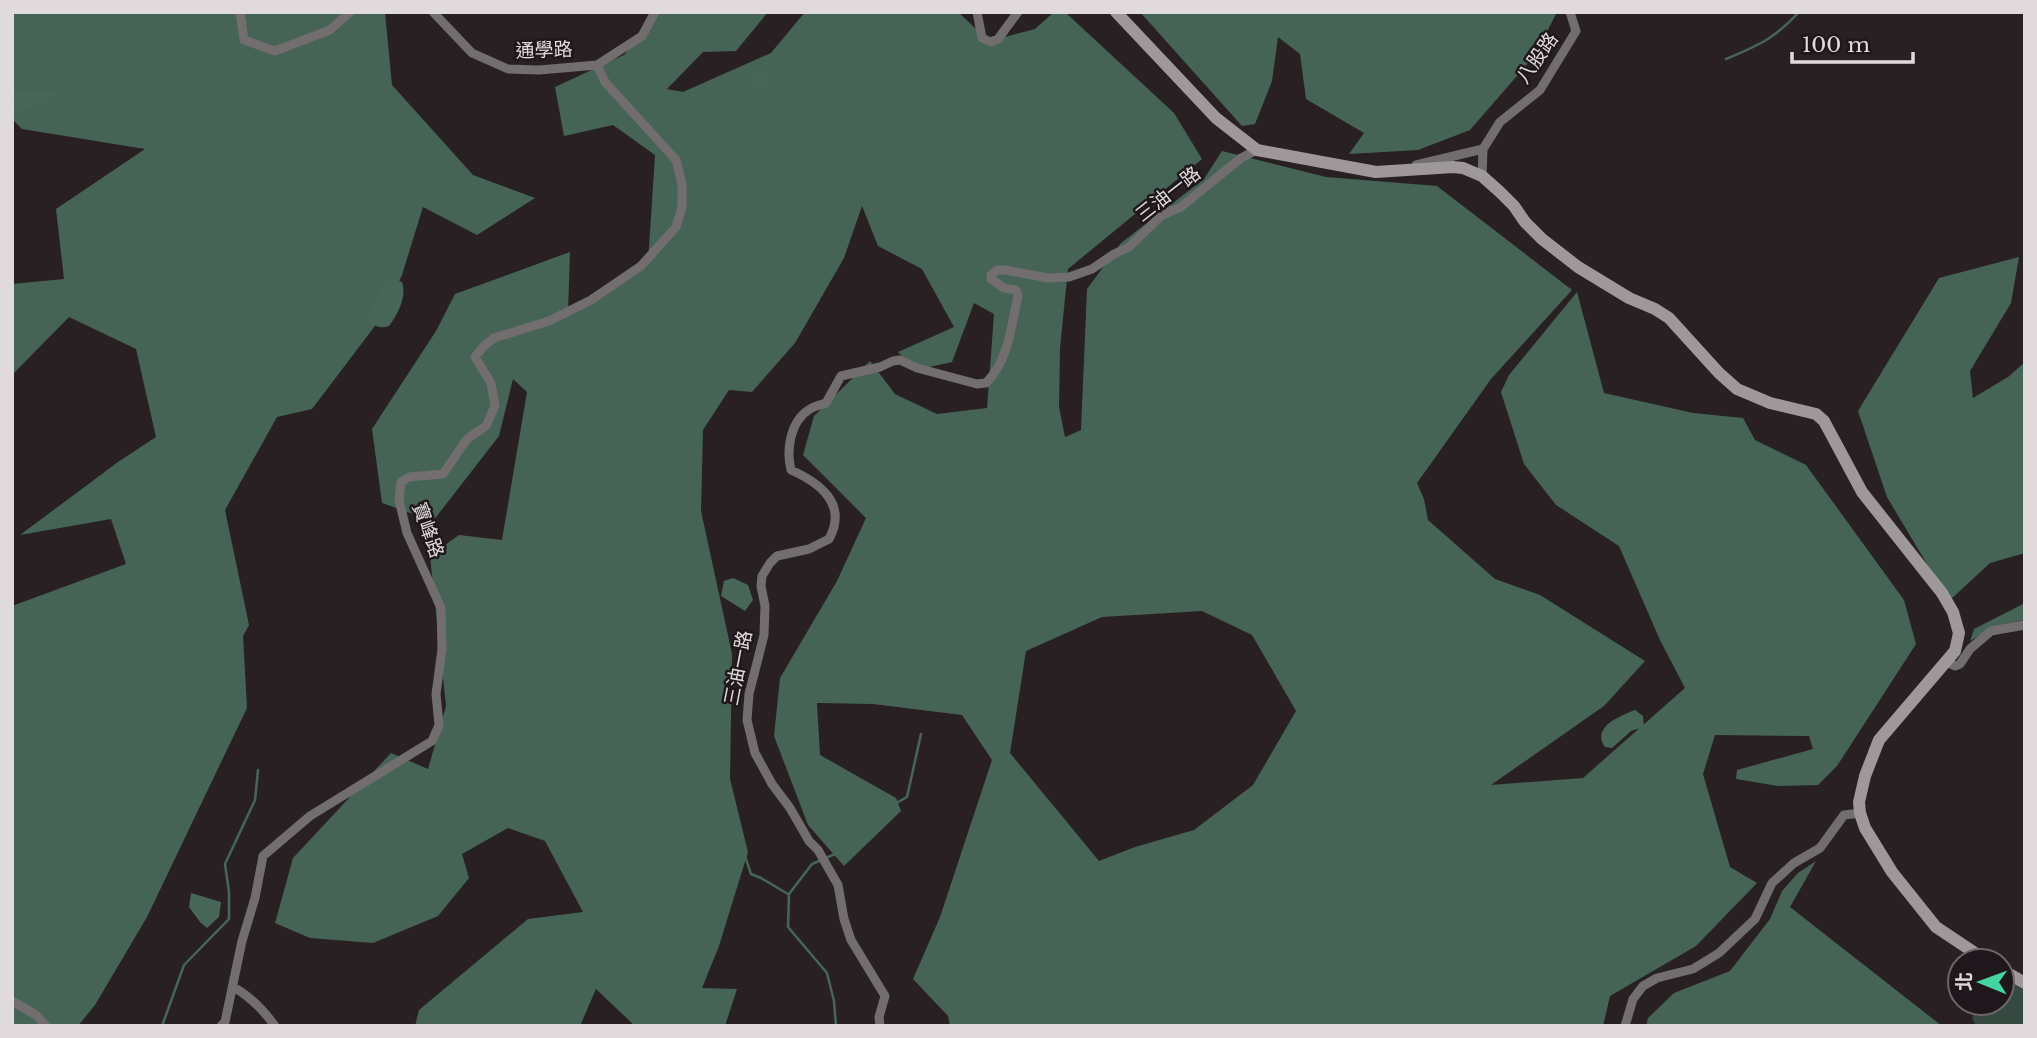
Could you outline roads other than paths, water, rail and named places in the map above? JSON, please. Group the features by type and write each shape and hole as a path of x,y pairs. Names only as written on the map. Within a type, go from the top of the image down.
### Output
{"street":[{"path":"240,12 244,40 275,51 330,30 350,12"},
{"name":"通學路","path":"433,12 472,53 508,69 539,70 597,65 642,36 655,12"},
{"path":"977,12 982,38 991,42 998,39 1018,12"},
{"path":"1116,12 1216,118 1257,150 1376,172 1453,167 1482,176 1514,206 1542,239 1578,267 1629,298 1656,309 1669,318 1718,373 1737,388 1770,403 1816,414 1824,421 1862,492 1927,572 1953,612 1959,632 1959,641 1947,662 1879,740 1865,776 1859,802 1865,828 1892,872 1936,928 1965,947"},
{"name":"八股路","path":"1483,149 1500,122 1540,90 1576,31 1570,12"},
{"name":"寶峰路","path":"221,1026 225,1022 242,941 256,898 263,856 310,816 432,741 439,725 436,694 442,649 441,608 407,533 399,500 401,482 409,477 443,474 467,439 486,426 495,406 491,383 475,357 484,346 495,338 549,321 591,300 641,266 676,227 682,207 682,184 676,160 605,82 597,65"},
{"path":"1394,171 1483,149 1482,176"},
{"name":"三油一路","path":"880,1026 885,996 851,940 838,886 755,753 747,720 749,694 764,635 762,576 769,563 777,556 809,549 829,539 834,522 834,509 828,494 791,471 788,458 793,428 809,409 826,403 841,376 880,367 893,360 976,384 986,383 994,375 1006,350 1018,296 1016,290 1004,288 991,279 991,275 997,270 1006,270 1059,278 1092,269 1129,247 1162,215 1181,207 1235,162 1257,150"},
{"path":"1947,662 1955,666 1960,664 1970,649 1991,631 2025,625"},
{"path":"1625,1026 1633,999 1643,986 1657,978 1693,969 1719,953 1755,919 1772,883 1794,863 1820,848 1844,815 1860,813"},
{"path":"233,988 243,992 267,1014 275,1026"},
{"path":"12,1001 36,1015 46,1026"}],"waterway":[{"path":"1726,59 1766,40 1799,12"},
{"path":"836,1026 834,1001 827,973 788,927 789,894 812,864 842,851 872,817 907,797 921,734"},
{"path":"162,1026 184,965 229,919 225,864 255,800 258,770"},
{"path":"723,791 751,874 788,894"},
{"path":"12,1021 28,1021 30,1026"}]}
